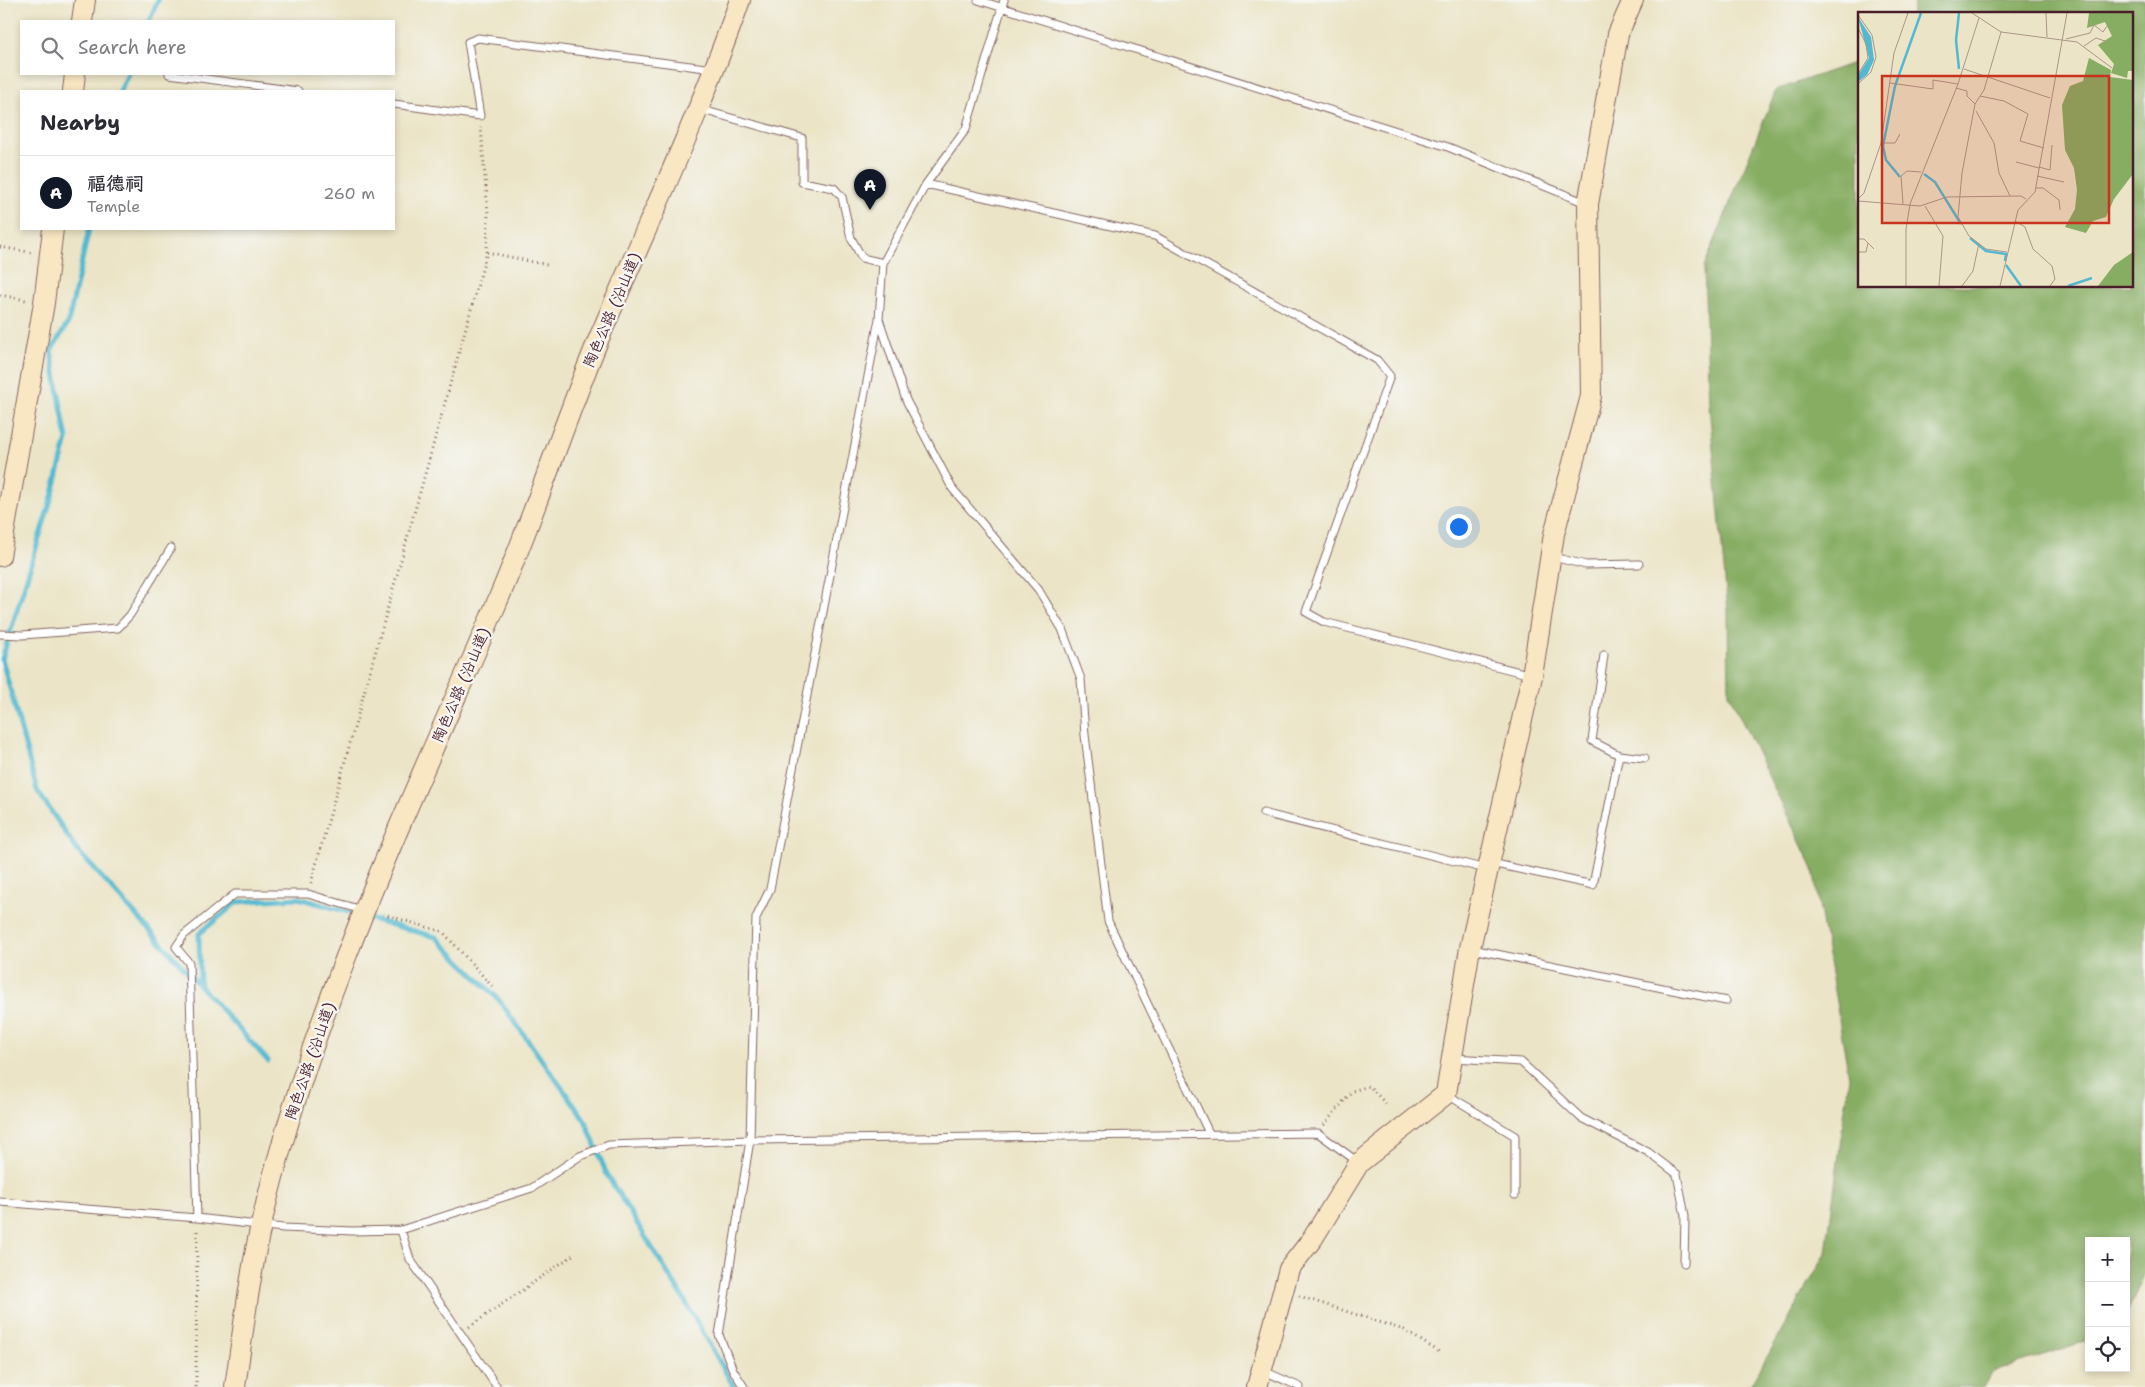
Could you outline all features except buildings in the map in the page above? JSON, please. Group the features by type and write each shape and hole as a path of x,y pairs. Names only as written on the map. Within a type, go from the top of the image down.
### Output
{"street":[{"path":"82,20 85,0"},
{"name":"陶色公路 (沿山道)","path":"235,1387 260,1226 291,1117 354,937 508,577 596,345 716,69 740,0"},
{"path":"1259,1379 1289,1268 1313,1238 1359,1163 1446,1094 1470,948 1487,866 1532,676 1556,525 1591,396 1588,204 1618,34 1633,0"},
{"path":"73,90 75,75"},
{"path":"0,556 44,303 53,230"}],"lane":[{"path":"978,0 1003,4 1448,147 1588,204"},
{"path":"744,1387 733,1370 719,1335 750,1140 756,918 770,889 879,319 882,263 926,184 966,129 1003,4"},
{"path":"395,104 480,116 468,42 478,38 716,69"},
{"path":"177,75 290,90"},
{"path":"699,108 802,138 802,182 834,188 842,197 851,238 862,258 882,263"},
{"path":"926,184 1155,236 1377,360 1390,376 1306,612 1324,622 1532,676"},
{"path":"879,319 906,400 952,488 1038,589 1062,629 1081,679 1085,735 1108,921 1210,1133"},
{"path":"2,634 118,628 130,615 171,548"},
{"path":"1551,556 1586,565 1639,564"},
{"path":"1604,655 1592,741 1619,755 1645,758"},
{"path":"1263,813 1487,866 1593,885 1619,755"},
{"path":"197,1218 188,982 189,963 176,947 184,934 235,894 308,894 365,910"},
{"path":"1470,948 1726,1001"},
{"path":"1452,1058 1521,1062 1581,1118 1648,1152 1677,1174 1685,1216 1684,1263"},
{"path":"1446,1094 1514,1136 1514,1195"},
{"path":"0,1202 197,1218 260,1226 353,1231 401,1230 532,1188 580,1156 609,1145 750,1140 1318,1133 1359,1163"},
{"path":"401,1230 410,1259 497,1387"},
{"path":"1259,1379 1300,1387"}],"path":[{"path":"308,894 487,252 488,214 480,116"},
{"path":"0,247 49,256"},
{"path":"487,252 547,265"},
{"path":"0,296 44,303"},
{"path":"365,910 443,932 492,986"},
{"path":"1318,1133 1352,1091 1369,1086 1387,1105"},
{"path":"196,1387 197,1218"},
{"path":"461,1333 573,1255"},
{"path":"1283,1291 1404,1330 1441,1353"}],"green space":[{"path":"1916,0 2145,0 2145,1273 2130,1306 2130,1237 2085,1237 2085,1341 1994,1371 1984,1387 1750,1387 1826,1253 1849,1077 1813,869 1729,694 1728,612 1709,405 1704,267 1776,90 1858,61 1858,288 2132,288 2132,12 1912,12"}],"waterway":[{"path":"149,20 158,0"},
{"path":"120,90 128,75"},
{"path":"89,230 68,323 51,351 67,439 53,493 2,659 37,790 77,850 268,1061"},
{"path":"200,987 199,934 237,902 298,898 359,915"},
{"path":"367,918 436,937 499,1000 585,1120 607,1175 685,1301 734,1387"}],"place":[{"name":"福德祠","path":"870,210"}]}
